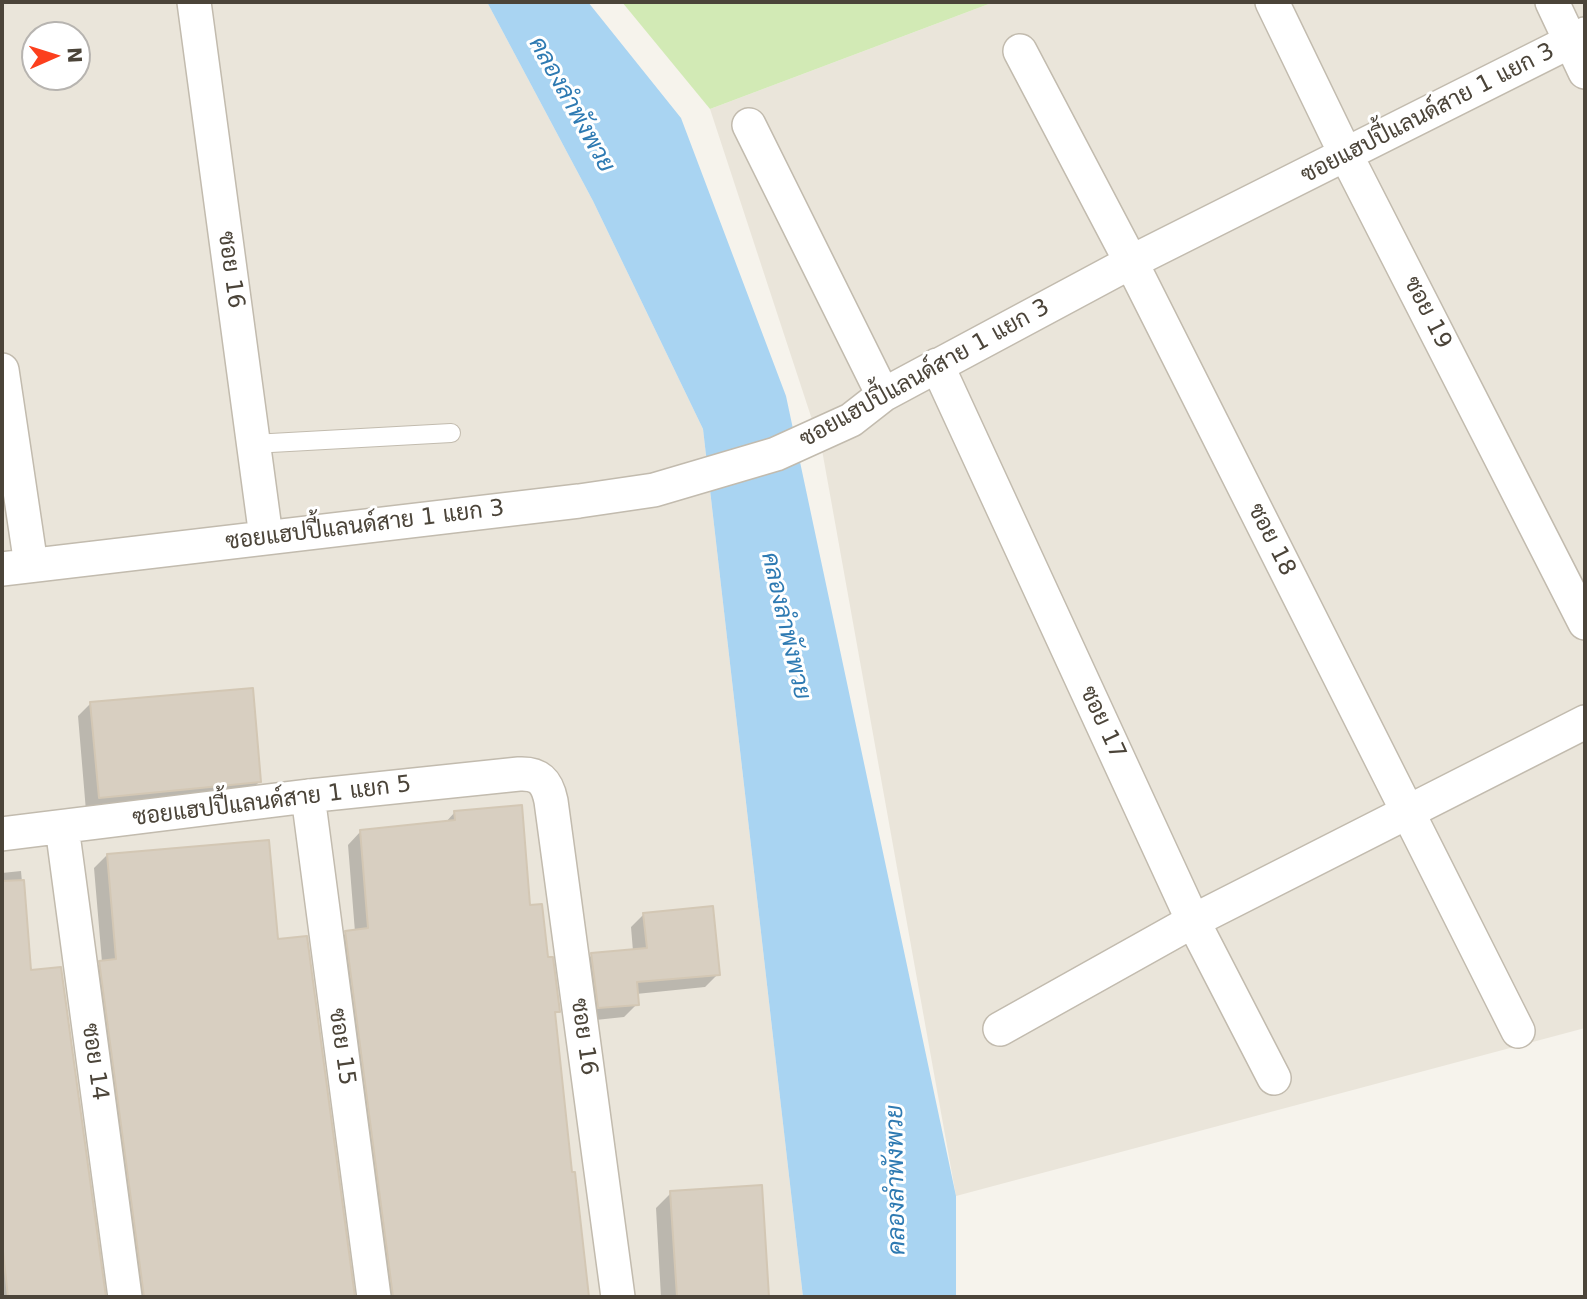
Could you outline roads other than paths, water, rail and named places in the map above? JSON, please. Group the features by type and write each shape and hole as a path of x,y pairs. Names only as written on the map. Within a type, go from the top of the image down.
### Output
{"street":[{"name":"ซอย 16","path":"194,2 266,537"},
{"name":"ซอย 19","path":"1272,2 1346,155 1585,623"},
{"path":"1552,2 1578,38 1585,72"},
{"name":"ซอยแฮปปี้แลนด์สาย 1 แยก 3","path":"16,567 654,490 776,454 851,420 883,395 1131,262 1578,38"},
{"name":"ซอย 18","path":"1020,51 1131,262 1518,1031"},
{"path":"749,125 883,395"},
{"name":"ซอย 17","path":"937,365 1193,921 1274,1078"},
{"path":"2,370 16,567"},
{"path":"1000,1029 1193,921 1585,722"},
{"name":"ซอยแฮปปี้แลนด์สาย 1 แยก 5","path":"2,834 308,796 519,774 532,773 541,779"},
{"name":"ซอย 16","path":"541,779 548,788 551,801 618,1297"},
{"name":"ซอย 15","path":"308,796 374,1297"},
{"name":"ซอย 14","path":"62,827 125,1297"}],"lane":[{"path":"253,444 450,433"}],"water":[{"name":"คลองลำพังพวย","path":"487,2 588,2 681,118 786,396 956,1196 956,1297 803,1297 703,429 593,201"}]}
